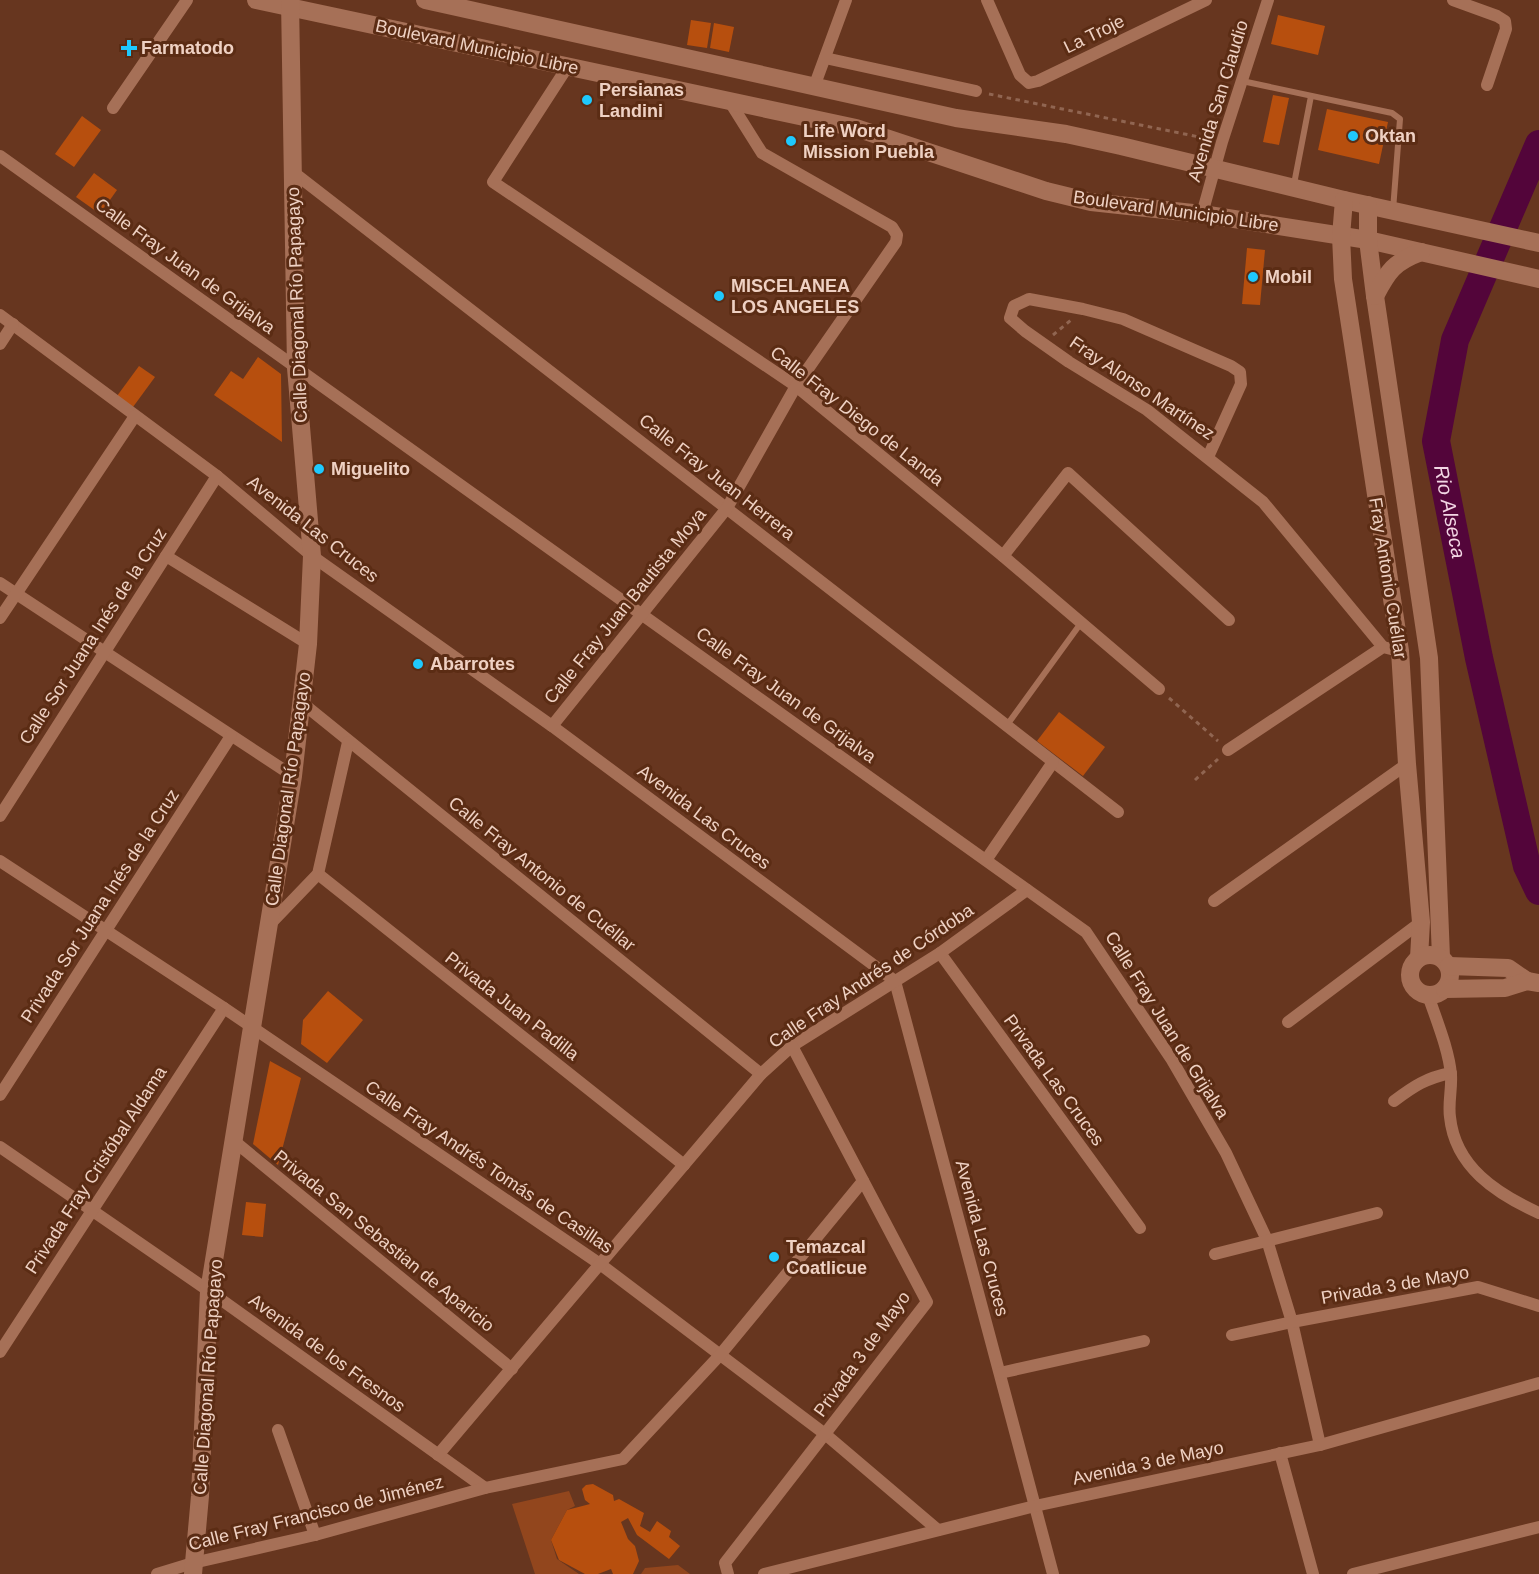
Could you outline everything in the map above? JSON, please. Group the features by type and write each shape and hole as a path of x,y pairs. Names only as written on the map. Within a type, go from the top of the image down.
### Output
{"street":[{"path":"113,108 187,0"},
{"name":"Boulevard Municipio Libre","path":"256,0 290,4 856,128 1035,187 1080,199 1202,214 1368,240 1539,279"},
{"name":"Boulevard Municipio Libre","path":"428,0 956,118 1066,134 1538,243"},
{"path":"814,87 846,0"},
{"name":"La Troje","path":"987,0 1020,75 1029,83 1038,81 1206,0"},
{"name":"Avenida San Claudio","path":"1202,214 1222,141 1268,0"},
{"path":"1453,0 1505,21 1506,29 1487,85"},
{"name":"Calle Diagonal Río Papagayo","path":"193,1568 200,1496 209,1291 293,776 308,644 312,556 296,368 290,4"},
{"path":"825,58 975,91"},
{"name":"Calle Fray Diego de Landa","path":"568,66 493,182 796,387 1003,556 1159,689"},
{"name":"Calle Fray Juan Bautista Moya","path":"552,726 727,508 796,387 896,242 897,235 892,227 762,153 730,102"},
{"name":"Calle Fray Juan de Grijalva","path":"0,156 1086,932 1172,1060 1226,1153 1267,1240 1292,1322 1320,1445"},
{"name":"Calle Fray Juan Herrera","path":"293,172 1118,812"},
{"name":"Fray Antonio Cuéllar","path":"1344,200 1341,236 1343,279 1407,764 1421,922 1419,958"},
{"name":"Fray Antonio Cuéllar","path":"1368,205 1368,240 1375,296 1429,658 1445,961"},
{"path":"1375,296 1386,274 1397,263 1421,252"},
{"name":"Fray Alonso Martínez","path":"1029,299 1123,319 1232,366 1240,372 1241,384 1208,457 1147,410 1046,345 1010,318 1014,306 1029,299"},
{"name":"Avenida Las Cruces","path":"0,315 217,476 312,556 552,726 895,981 1053,1574"},
{"path":"0,344 13,324"},
{"path":"0,618 135,416"},
{"path":"1208,457 1263,502 1392,649 1228,750"},
{"path":"1003,556 1068,473 1229,620"},
{"name":"Calle Sor Juana Inés de la Cruz","path":"0,816 217,476"},
{"path":"166,556 308,644"},
{"path":"0,583 293,776"},
{"name":"Calle Fray Antonio de Cuéllar","path":"301,702 761,1074"},
{"name":"Privada Sor Juana Inés de la Cruz","path":"0,1095 231,736"},
{"path":"269,925 318,874 348,742"},
{"path":"986,860 1053,762"},
{"path":"1214,901 1407,764"},
{"name":"Calle Fray Andrés Tomás de Casillas","path":"0,861 224,1008 600,1264 825,1434 938,1530"},
{"name":"Privada Juan Padilla","path":"318,874 684,1165"},
{"name":"Calle Fray Andrés de Córdoba","path":"438,1455 761,1074 792,1046 940,953 1027,890"},
{"path":"1288,1022 1421,922"},
{"name":"Privada Las Cruces","path":"940,953 1140,1228"},
{"path":"1430,954 1445,961 1508,968 1533,982 1505,988 1436,992 1415,988 1411,982 1411,969 1419,958 1430,954"},
{"path":"1436,992 1451,978 1445,961"},
{"path":"1436,992 1440,1030 1451,1073 1450,1117 1459,1150 1471,1168 1487,1184 1510,1200 1539,1214"},
{"name":"Privada Fray Cristóbal Aldama","path":"0,1352 224,1008"},
{"name":"Privada 3 de Mayo","path":"728,1574 725,1563 927,1302 792,1046"},
{"path":"1394,1101 1429,1077 1451,1073"},
{"name":"Privada San Sebastian de Aparicio","path":"234,1141 512,1369"},
{"name":"Avenida de los Fresnos","path":"0,1147 209,1291 485,1488"},
{"name":"Calle Fray Francisco de Jiménez","path":"157,1574 193,1568 485,1488 623,1459 720,1355 863,1181"},
{"path":"1215,1254 1377,1213"},
{"name":"Privada 3 de Mayo","path":"1232,1335 1478,1287 1539,1306"},
{"path":"1000,1373 1144,1341"},
{"name":"Avenida 3 de Mayo","path":"764,1574 1035,1506 1320,1445 1539,1383"},
{"path":"278,1430 315,1535"},
{"path":"1280,1453 1313,1574"},
{"path":"1353,1574 1539,1527"}],"lane":[{"path":"1242,81 1392,113 1400,119 1393,210"},
{"path":"1294,188 1311,96"},
{"path":"1007,725 1081,623"}],"path":[{"path":"975,91 1222,141"},
{"path":"1046,345 1054,334 1083,309"},
{"path":"1159,689 1228,750 1195,780"}],"shaded area":[{"path":"569,1491 575,1506 567,1510 551,1540 557,1559 579,1574 535,1574 512,1504"},
{"path":"678,1565 690,1574 641,1574 645,1568"}],"building":[{"path":"1278,15 1325,26 1318,55 1271,44"},
{"path":"691,20 711,23 707,48 687,45"},
{"path":"714,23 734,27 729,52 710,48"},
{"path":"1273,95 1289,98 1279,145 1263,142"},
{"name":"Oktan","path":"1327,109 1388,122 1379,164 1318,150"},
{"path":"82,116 101,130 74,167 55,154"},
{"path":"94,173 117,190 100,214 76,197"},
{"name":"Mobil","path":"1247,248 1265,250 1260,305 1242,304"},
{"path":"258,357 281,374 282,442 214,395 231,371 243,379"},
{"path":"139,366 155,377 133,407 117,396"},
{"path":"1059,712 1105,747 1083,776 1037,741"},
{"path":"328,991 363,1020 327,1063 301,1044 303,1020"},
{"path":"270,1061 301,1078 278,1165 253,1144"},
{"path":"246,1202 266,1204 263,1237 242,1235"},
{"path":"593,1484 613,1495 614,1501 619,1499 644,1513 640,1526 650,1532 657,1521 671,1531 669,1537 680,1546 669,1559 637,1535 628,1518 621,1522 628,1539 635,1546 639,1561 633,1574 613,1574 611,1569 598,1574 585,1574 559,1560 551,1540 567,1510 590,1504 585,1500 582,1489 586,1485"}],"waterway":[{"name":"Rio Alseca","path":"1539,144 1455,340 1436,441 1479,658 1527,866 1539,891"}],"place":[{"name":"Farmatodo","path":"129,48"},
{"name":"Persianas Landini","path":"587,100"},
{"name":"Oktan","path":"1353,136"},
{"name":"Life Word Mission Puebla","path":"791,141"},
{"name":"Mobil","path":"1253,277"},
{"name":"MISCELANEA LOS ANGELES","path":"719,296"},
{"name":"Miguelito","path":"319,469"},
{"name":"Abarrotes","path":"418,664"},
{"name":"Temazcal Coatlicue","path":"774,1257"}]}
